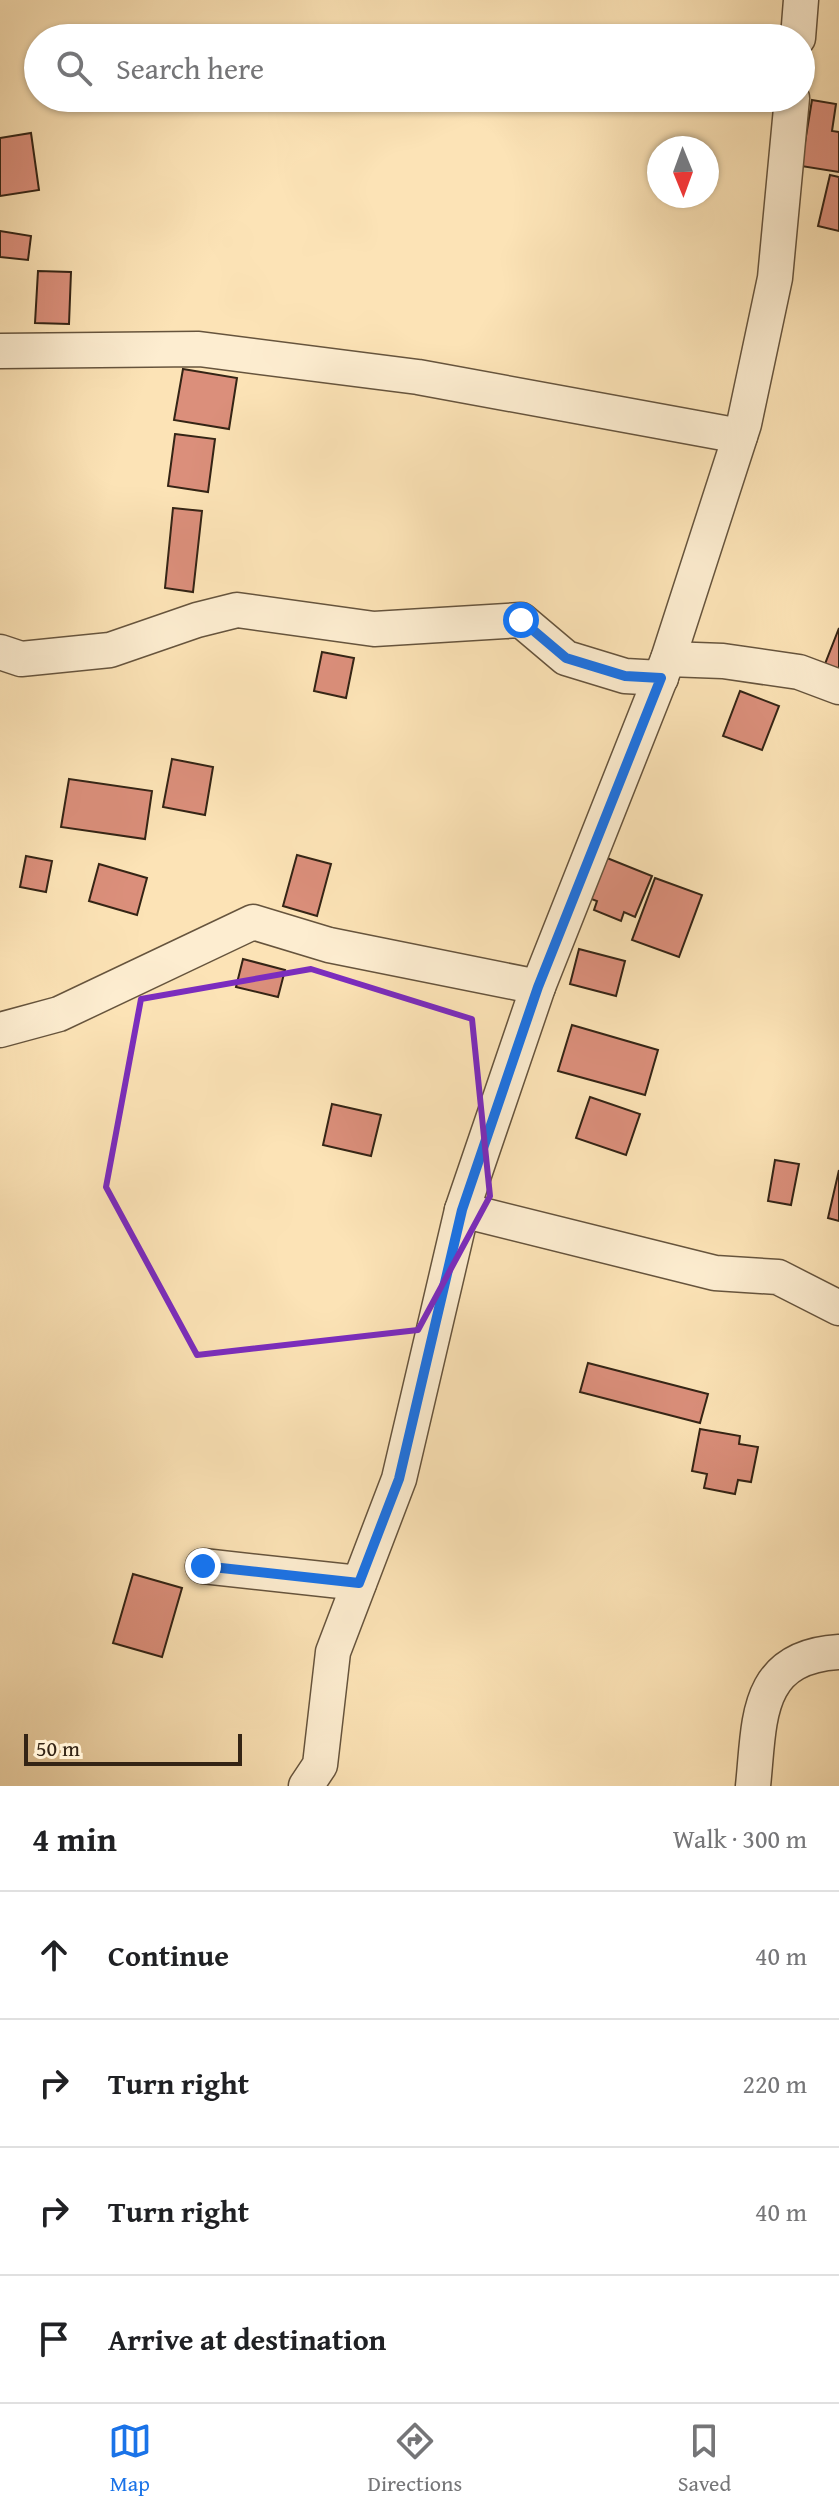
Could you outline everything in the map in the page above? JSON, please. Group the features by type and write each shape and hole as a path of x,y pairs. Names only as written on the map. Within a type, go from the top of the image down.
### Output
{"street":[{"path":"799,24 801,0"},
{"path":"306,1786 320,1765 333,1652 399,1479 462,1210 538,987 664,668 740,436 775,278 791,112"},
{"path":"0,351 199,349 418,377 740,436"},
{"path":"0,652 21,659 110,650 197,620 237,610 374,629 521,620 566,658 625,676 723,661 799,672 839,687"},
{"path":"0,1030 59,1014 253,922 329,945 538,987"},
{"path":"462,1210 715,1273 778,1277 839,1308"},
{"path":"203,1566 359,1583"},
{"path":"753,1786 762,1706 773,1681 795,1661 839,1652"}],"highlighted area":[{"path":"311,969 472,1019 490,1196 418,1330 197,1355 106,1187 141,999"}],"building":[{"path":"815,100 836,104 832,131 839,132 839,172 801,166 810,112 815,112"},
{"path":"31,133 39,190 0,196 0,138"},
{"path":"830,175 839,177 839,231 818,226"},
{"path":"0,231 31,236 28,260 0,257"},
{"path":"38,271 71,272 69,324 35,323"},
{"path":"183,369 237,378 229,429 174,420"},
{"path":"175,434 215,439 208,492 168,486"},
{"path":"173,508 202,511 193,592 165,588"},
{"path":"839,628 839,669 825,664"},
{"path":"322,652 354,658 346,698 314,691"},
{"path":"740,691 779,706 762,750 723,736"},
{"path":"172,759 213,767 205,815 163,807"},
{"path":"69,779 152,791 145,839 61,827"},
{"path":"297,855 331,864 317,916 283,906"},
{"path":"26,856 52,861 46,892 20,887"},
{"path":"602,856 652,876 635,917 624,912 621,921 594,910 597,901 586,897"},
{"path":"99,864 147,878 137,915 89,901"},
{"path":"655,878 702,895 679,957 632,940"},
{"path":"579,949 625,961 616,996 570,984"},
{"path":"243,959 285,970 278,997 236,987"},
{"path":"572,1025 658,1050 645,1095 558,1071"},
{"path":"590,1097 640,1114 626,1155 576,1138"},
{"path":"332,1104 381,1115 371,1156 323,1145"},
{"path":"775,1160 799,1164 791,1205 768,1201"},
{"path":"839,1170 839,1221 828,1218"},
{"path":"588,1363 708,1394 700,1423 580,1392"},
{"path":"700,1429 740,1436 739,1444 758,1447 751,1482 738,1480 735,1494 704,1488 707,1474 692,1471"},
{"path":"133,1574 182,1588 162,1657 113,1643"}],"route":[{"path":"203,1566 359,1583 399,1479 462,1210 538,987 661,678 625,676 566,658 521,620"}]}
